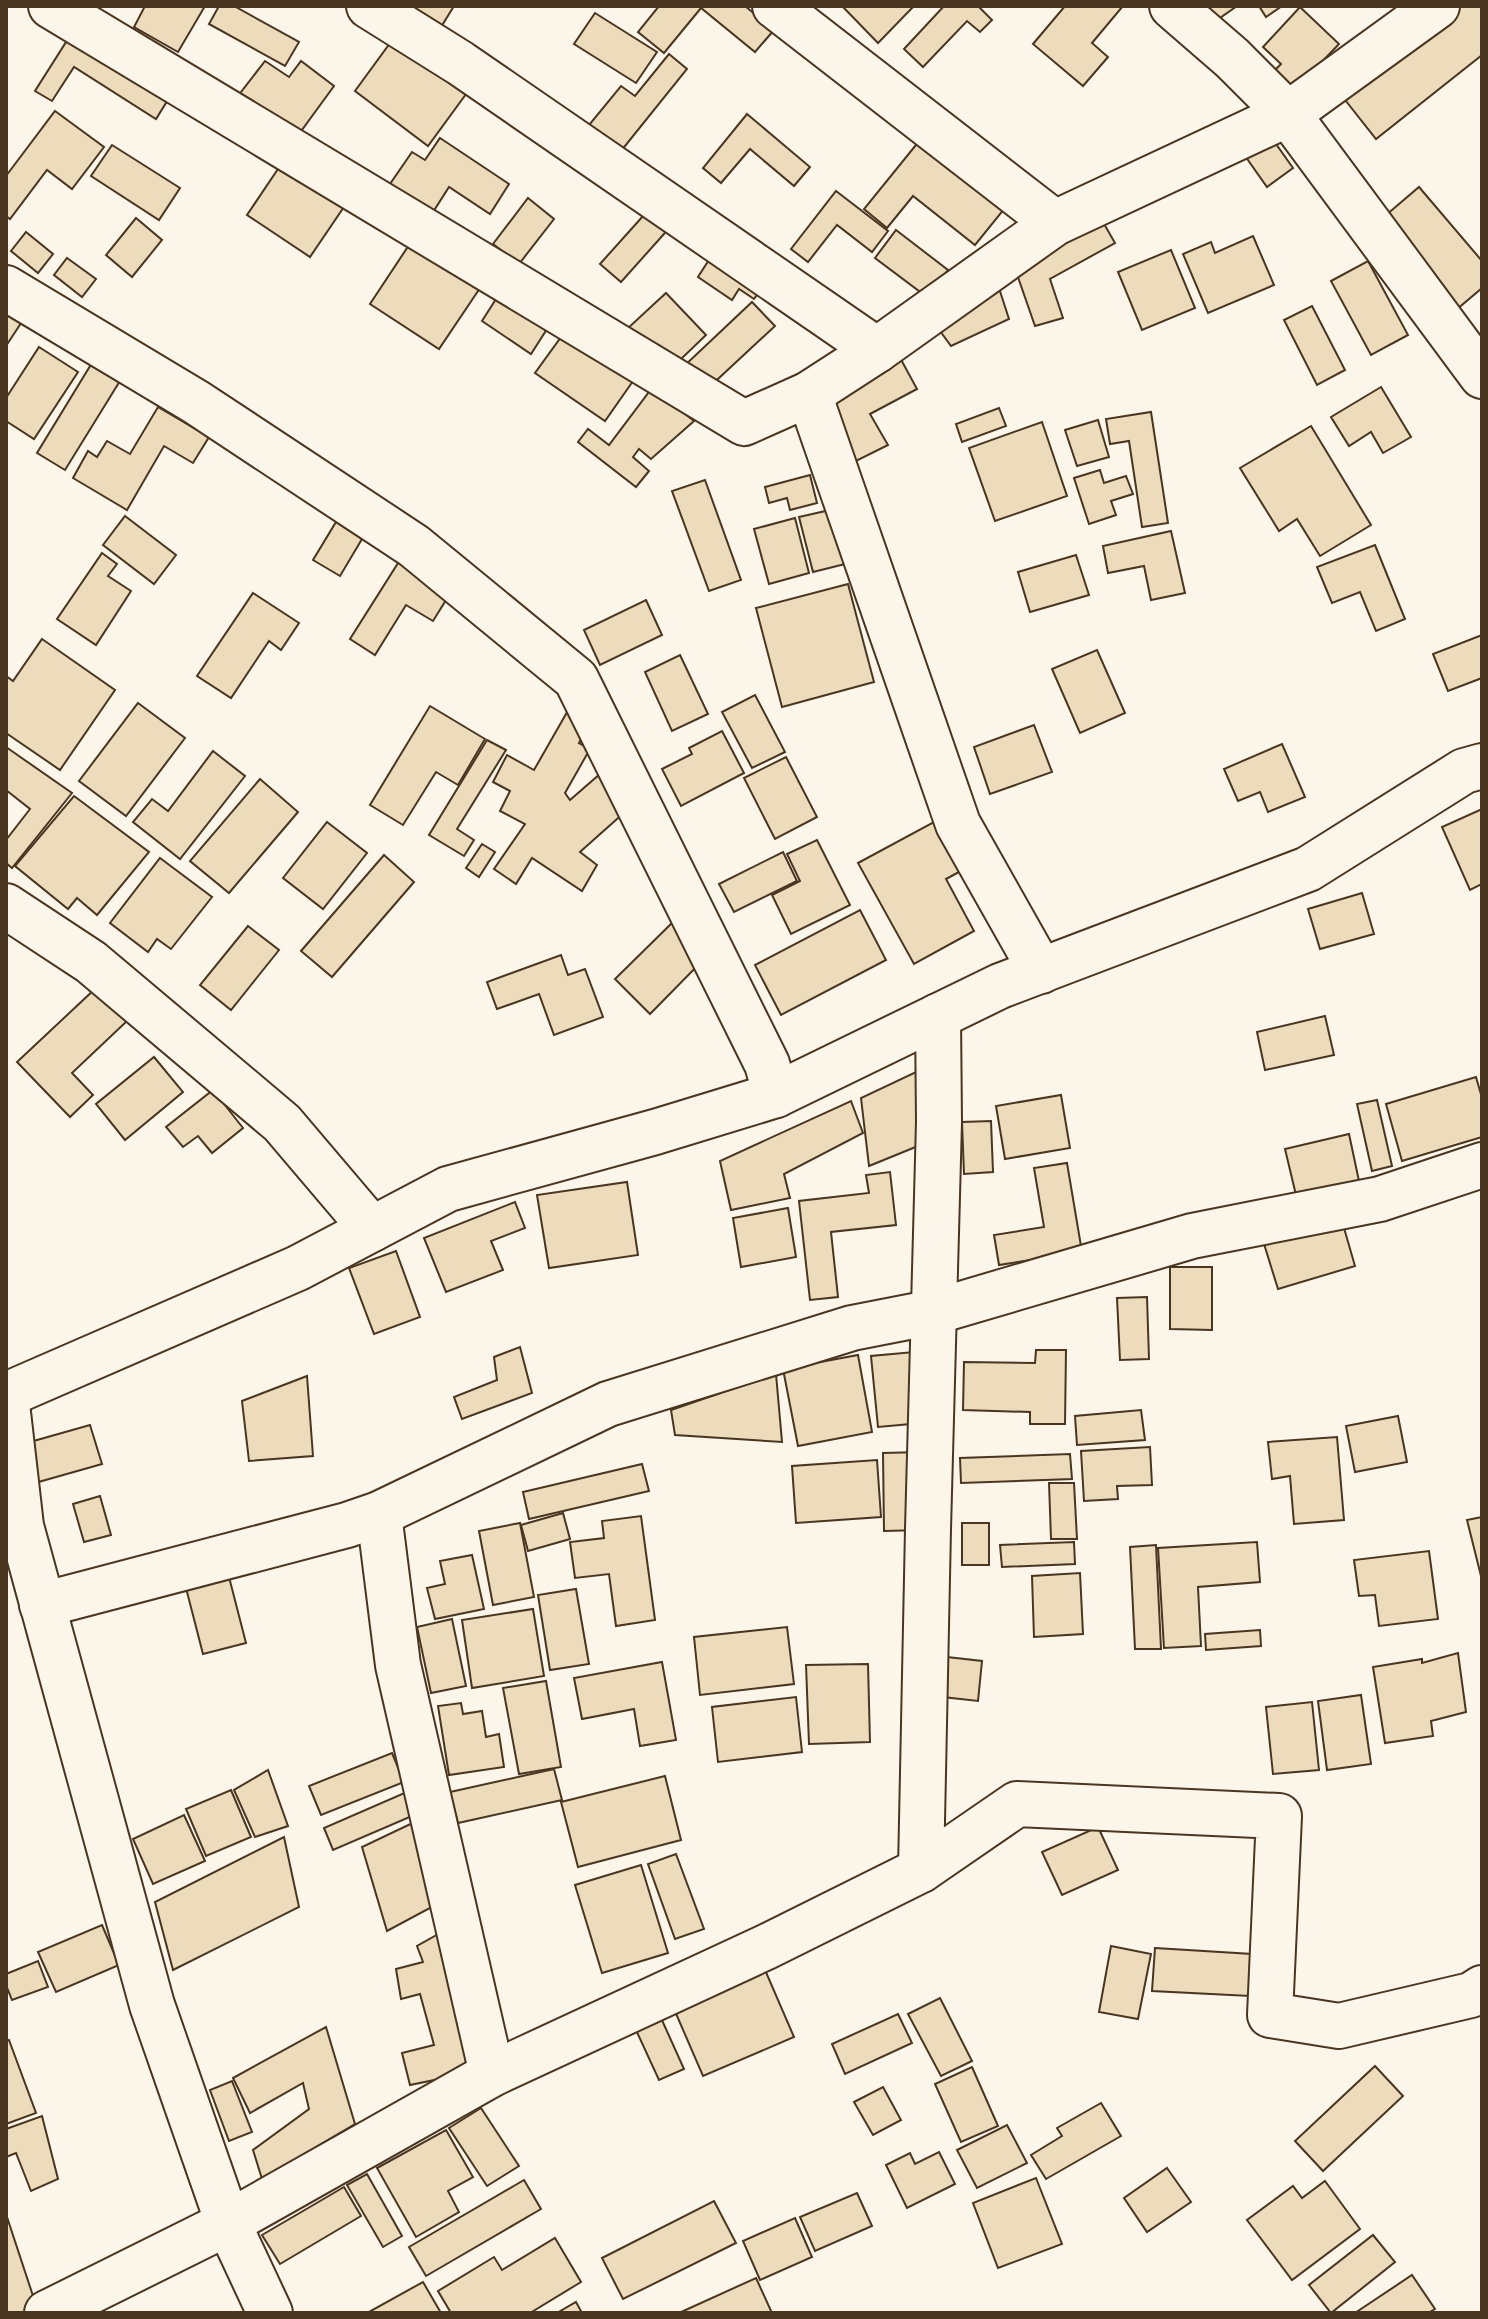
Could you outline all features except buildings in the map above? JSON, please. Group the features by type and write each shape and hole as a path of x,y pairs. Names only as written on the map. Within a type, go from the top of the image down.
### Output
{"street":[{"path":"51,6 744,423 809,394 877,350 1055,223 1288,114 1437,6"},
{"path":"369,6 460,63 877,350"},
{"path":"775,6 1055,223"},
{"path":"1172,6 1232,58 1288,114 1482,376"},
{"path":"6,288 196,402 414,546 576,679 767,1064 776,1095"},
{"path":"809,394 958,824 1041,971"},
{"path":"270,2313 228,2223 152,2005 21,1526 6,1395 298,1268 448,1189 776,1095 1000,986 1308,869 1464,771 1482,766"},
{"path":"6,906 91,962 282,1123 372,1229"},
{"path":"921,1870 939,1122 938,1016"},
{"path":"42,1605 347,1525 379,1514 608,1404 852,1328 934,1312 1192,1236 1380,1199 1482,1165"},
{"path":"379,1514 398,1665 492,2074"},
{"path":"47,2313 228,2223 492,2074 766,1947 921,1870 1017,1804 1279,1816 1270,2015 1339,2026 1471,1995 1482,1988"}]}
